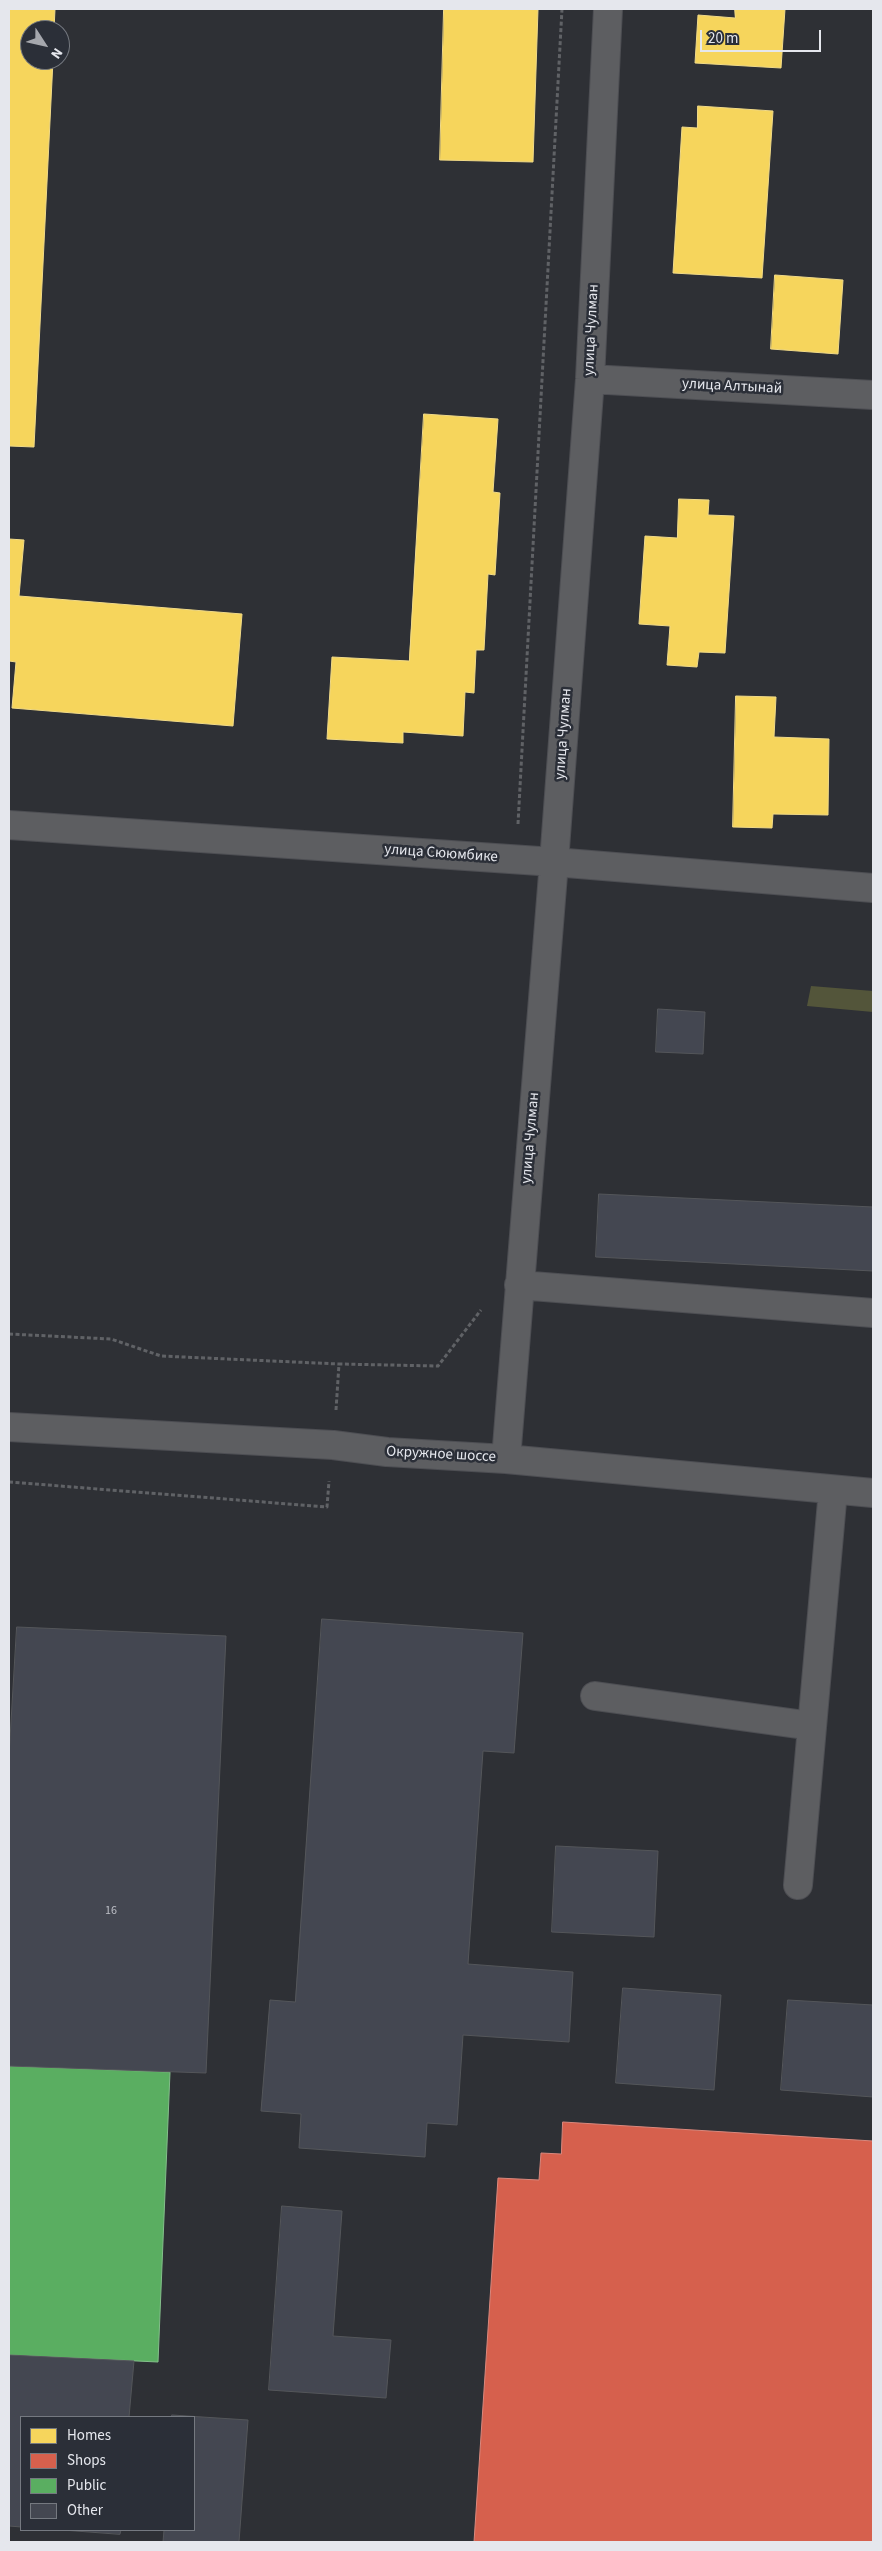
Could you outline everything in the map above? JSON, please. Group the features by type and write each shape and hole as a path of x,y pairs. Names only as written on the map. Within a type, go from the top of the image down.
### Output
{"street":[{"name":"улица Чулман","path":"506,1459 554,862 590,379 608,9"},
{"name":"улица Алтынай","path":"590,379 873,395"},
{"name":"улица Сююмбике","path":"9,825 516,859 873,888"},
{"path":"519,1285 873,1313"},
{"name":"Окружное шоссе","path":"9,1427 333,1445 387,1452 506,1459 873,1493"},
{"path":"798,1885 833,1490"},
{"path":"595,1696 812,1726"}],"path":[{"path":"516,859 562,9"},
{"path":"9,1334 111,1339 161,1356 339,1364 438,1366 486,1304"},
{"path":"9,1482 327,1507 339,1364"}],"green space":[{"path":"811,986 873,991 873,1012 807,1006"}],"building: Homes":[{"path":"9,9 55,9 54,20 20,20 20,70 53,70 34,447 9,446"},
{"path":"444,9 538,9 533,162 440,160"},
{"path":"735,9 785,9 781,68 695,63 698,15 735,18"},
{"path":"698,106 773,111 762,278 673,273 682,127 697,128"},
{"path":"775,275 843,280 838,354 771,349"},
{"path":"424,414 498,419 493,492 500,493 495,575 488,574 484,650 476,650 474,693 465,692 463,736 403,732 403,743 327,739 332,657 409,661"},
{"path":"679,499 709,500 708,515 734,516 725,653 699,652 697,667 667,665 670,626 639,624 645,536 677,538"},
{"path":"9,539 24,540 19,596 242,614 233,726 12,708 16,662 9,661"},
{"path":"736,696 776,697 774,737 829,739 828,815 773,814 772,828 733,827"}],"building: Shops":[{"path":"563,2122 873,2141 873,2542 474,2542 498,2178 539,2180 541,2153 561,2154"}],"building: Public":[{"path":"9,2066 170,2072 158,2362 9,2355"}],"building: Other":[{"path":"658,1009 705,1012 703,1054 656,1052"},
{"path":"599,1194 873,1207 873,1271 596,1257"},
{"path":"322,1619 523,1633 514,1753 483,1751 468,1964 573,1972 569,2042 463,2035 457,2125 427,2123 425,2157 299,2148 301,2114 261,2111 270,2000 295,2002"},
{"path":"17,1627 226,1636 206,2073 9,2066 9,1756"},
{"path":"556,1846 658,1851 654,1937 552,1932"},
{"path":"623,1988 721,1995 714,2090 616,2083"},
{"path":"788,2000 873,2005 873,2097 781,2090"},
{"path":"282,2206 342,2211 333,2336 391,2340 386,2398 269,2390"},
{"path":"9,2355 134,2361 129,2416 20,2416 20,2527 9,2526"},
{"path":"195,2417 248,2420 239,2542 163,2542 164,2531 195,2531"},
{"path":"77,2531 121,2531 120,2534"}]}
